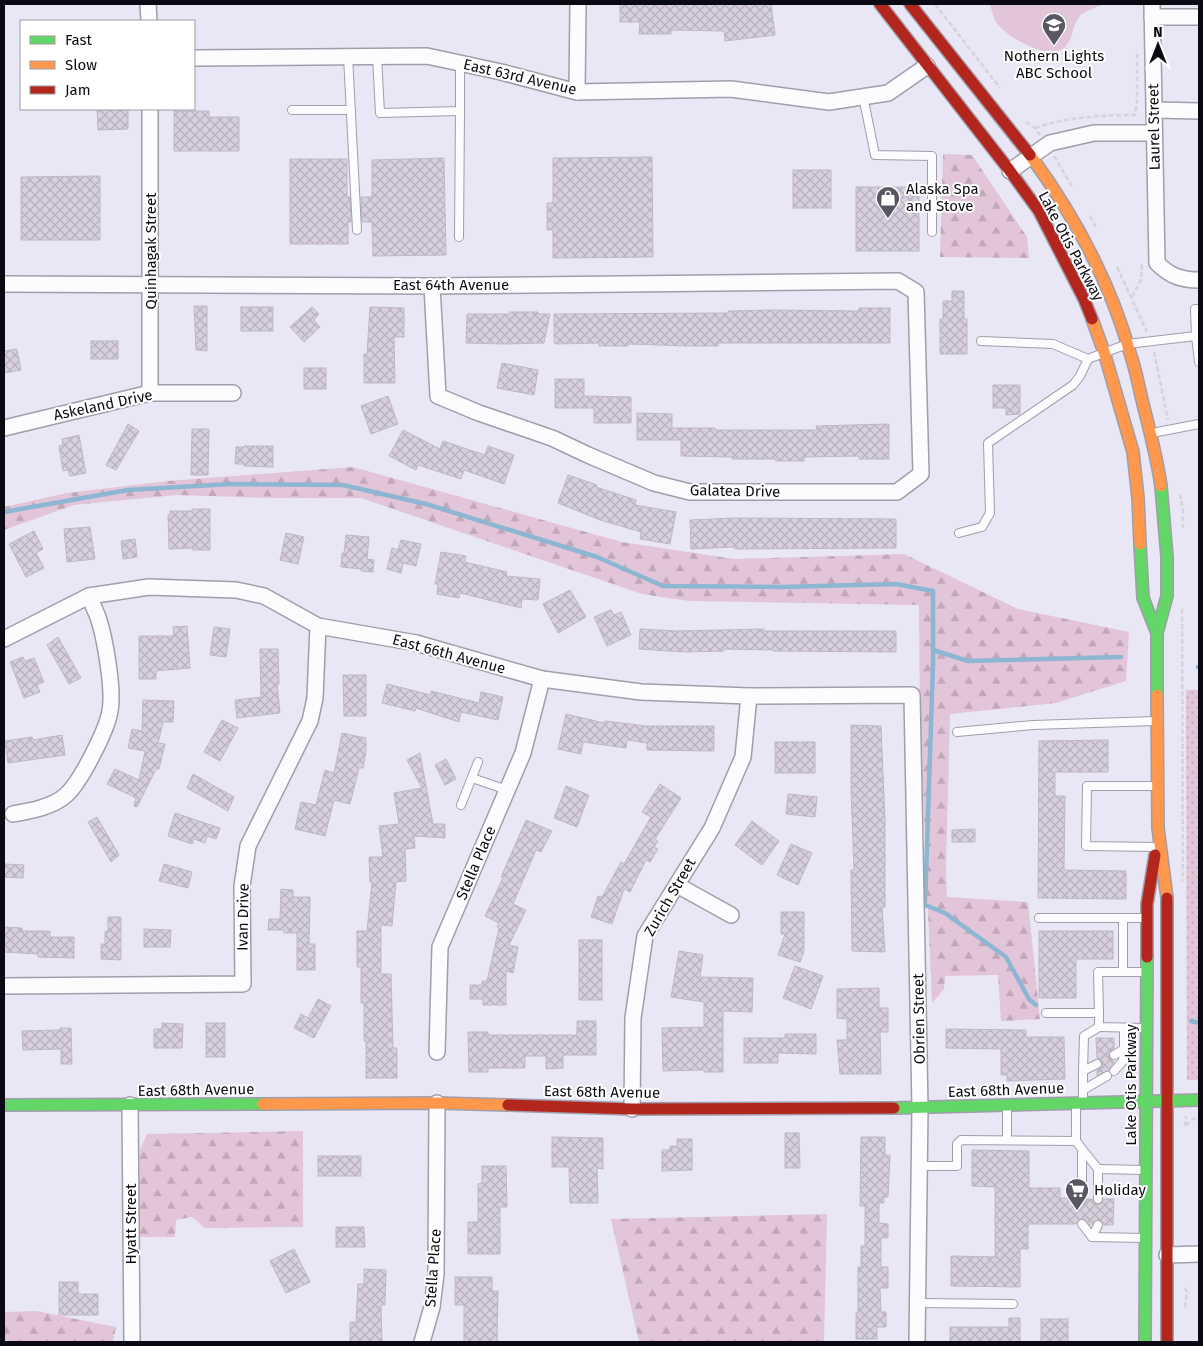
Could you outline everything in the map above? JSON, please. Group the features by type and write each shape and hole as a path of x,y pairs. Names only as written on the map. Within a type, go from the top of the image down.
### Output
{"main road":[{"name":"Lake Otis Parkway","path":"880,4 1039,211 1076,280 1104,352 1133,452 1143,598 1157,633"},
{"name":"Lake Otis Parkway","path":"910,4 1031,157 1065,208 1098,268 1128,344 1157,459 1167,557 1167,596 1157,633 1158,828 1147,918 1145,1342"},
{"path":"927,66 936,64 947,70 982,97"},
{"path":"1136,484 1143,487 1153,499 1158,547 1167,557"},
{"name":"Lake Otis Parkway","path":"1158,828 1167,901 1167,1342"},
{"name":"East 68th Avenue","path":"4,1105 436,1102 632,1109 920,1108 1199,1100"}],"street":[{"path":"148,4 149,20"},
{"path":"577,92 578,4"},
{"path":"1152,10 1199,17"},
{"name":"Laurel Street","path":"1152,10 1157,263 1167,273 1189,280 1199,280"},
{"name":"East 63rd Avenue","path":"195,58 427,56 501,72 577,92 731,89 829,102 888,92 927,66"},
{"name":"Quinhagak Street","path":"150,110 150,393"},
{"path":"1154,110 1199,111"},
{"path":"1010,171 1050,144 1094,133 1154,133"},
{"name":"East 64th Avenue","path":"4,284 432,286 898,281"},
{"name":"Galatea Drive","path":"432,286 438,396 552,438 588,456 654,483 690,492 897,492 921,474 916,292 898,281"},
{"name":"Askeland Drive","path":"4,428 150,393 233,393"},
{"name":"East 66th Avenue","path":"4,639 89,596 149,587 236,590 264,596 318,626 416,643 542,679 641,692 749,696 912,695"},
{"path":"13,814 38,810 66,795 87,765 98,744 110,712 110,678 98,618 89,596"},
{"name":"Ivan Drive","path":"4,986 243,984 242,886 248,846 310,721 315,698 318,626"},
{"name":"Stella Place","path":"436,1052 440,947 523,753 542,679"},
{"name":"Obrien Street","path":"912,695 920,1108 917,1342"},
{"name":"Zurich Street","path":"632,1109 633,1018 645,936 712,828 743,757 749,696"},
{"path":"676,885 731,914"},
{"name":"Stella Place","path":"422,1342 432,1307 436,1274 436,1102"},
{"name":"Hyatt Street","path":"130,1105 132,1342"},
{"path":"1167,1255 1199,1254"}],"lane":[{"path":"348,56 356,230"},
{"path":"377,56 380,113 460,111"},
{"path":"459,237 460,63"},
{"path":"863,96 875,155 932,156 932,232"},
{"path":"292,110 351,110"},
{"path":"1199,309 1195,309 1199,362"},
{"path":"959,533 982,527 990,514 988,443 1073,385 1080,376 1088,359 1128,344 1196,336"},
{"path":"981,341 1053,344 1088,359"},
{"path":"1151,433 1199,424"},
{"path":"957,732 1033,724 1158,721"},
{"path":"461,805 478,762"},
{"path":"472,778 507,790"},
{"path":"1156,847 1086,846 1087,786 1158,786"},
{"path":"1039,918 1147,918"},
{"path":"1123,918 1123,972"},
{"path":"1099,1027 1098,972 1147,972"},
{"path":"1046,1014 1099,1013"},
{"path":"1098,1199 1098,1169 1076,1141 1079,1103 1083,1090 1084,1036 1099,1027 1147,1028"},
{"path":"1114,1071 1123,1061 1124,1028"},
{"path":"1114,1055 1124,1049"},
{"path":"1084,1071 1097,1064"},
{"path":"1083,1090 1107,1076"},
{"path":"1007,1105 1007,1140"},
{"path":"920,1166 957,1166 957,1144 961,1140 1076,1141"},
{"path":"1082,1149 1082,1198"},
{"path":"1098,1169 1146,1170"},
{"path":"1082,1224 1092,1237"},
{"path":"1092,1237 1098,1225"},
{"path":"1092,1237 1145,1238"},
{"path":"918,1303 1013,1304"}],"path":[{"path":"935,4 1001,90"},
{"path":"1025,121 1035,128 1053,122 1075,119 1111,115 1135,115 1137,102 1137,47"},
{"path":"1132,297 1141,280 1142,260"},
{"path":"1185,1126 1193,1119 1199,1119"}],"green space":[{"path":"990,4 1103,4 1079,17 1064,48 1049,52 1022,43 1007,33 997,23"},
{"path":"943,154 972,155 1027,237 1029,258 940,257"},
{"path":"353,467 622,542 734,559 904,554 1018,609 1129,632 1126,681 1056,703 950,714 947,897 1028,902 1040,1019 1001,1021 998,975 945,976 944,989 932,1003 920,727 919,605 689,601 642,594 361,498 177,495 74,505 4,530 4,507 67,493 168,481"},
{"path":"1186,690 1199,690 1199,1080 1187,1080"},
{"path":"303,1131 303,1227 205,1228 192,1217 176,1220 175,1237 138,1237 140,1150 147,1134"},
{"path":"827,1214 824,1342 639,1342 611,1219"},
{"path":"36,1311 116,1327 113,1342 4,1342 4,1312"}],"building":[{"path":"620,4 771,4 775,35 725,41 724,31 671,30 671,34 639,34 640,22 620,22"},
{"path":"97,110 128,110 128,129 98,130"},
{"path":"174,111 209,111 209,117 239,117 239,151 174,151"},
{"path":"652,157 653,257 553,258 553,230 547,230 547,203 553,203 553,158"},
{"path":"444,158 446,255 373,256 372,222 362,222 361,197 372,197 372,160"},
{"path":"290,159 347,159 347,197 350,197 351,222 348,222 348,244 290,244"},
{"path":"793,170 831,170 831,208 793,208"},
{"path":"100,176 100,240 21,240 21,177"},
{"name":"Alaska Spa and Stove","path":"856,187 919,187 919,251 856,251"},
{"path":"952,291 964,291 964,319 967,319 967,354 940,354 940,319 943,319 943,301 952,301"},
{"path":"194,306 207,306 207,351 196,350"},
{"path":"241,307 273,307 273,331 241,331"},
{"path":"312,307 319,314 314,320 320,327 304,342 290,327"},
{"path":"370,307 404,308 404,337 394,337 395,383 364,383 364,354 367,354"},
{"path":"859,308 890,308 890,343 718,343 718,346 628,344 628,346 599,346 599,343 554,343 554,314 728,313 728,311 771,310 859,311"},
{"path":"509,312 550,314 544,343 466,343 467,314 510,314"},
{"path":"91,341 118,341 118,359 91,359"},
{"path":"17,349 21,370 4,373 4,351"},
{"path":"502,363 538,370 534,395 497,388"},
{"path":"304,368 326,368 326,389 304,389"},
{"path":"555,379 584,379 584,396 631,397 631,423 594,423 594,408 555,408"},
{"path":"993,385 1020,385 1020,414 1006,415 1006,408 993,408"},
{"path":"388,396 398,424 371,434 361,406"},
{"path":"637,413 672,414 672,428 715,428 715,430 817,430 816,426 889,424 889,459 859,459 859,456 804,457 804,461 776,461 776,459 681,456 681,440 637,440"},
{"path":"128,424 139,431 116,470 106,465"},
{"path":"192,429 209,429 208,475 191,475"},
{"path":"403,430 440,449 443,441 485,455 488,446 514,455 504,484 464,470 461,479 418,465 416,470 389,456"},
{"path":"79,435 86,473 70,476 68,470 63,471 59,446 63,445 62,439"},
{"path":"273,446 273,467 235,464 236,447"},
{"path":"568,475 597,485 596,487 636,500 635,505 676,512 670,544 640,539 641,532 600,520 558,503"},
{"path":"192,509 210,509 210,550 193,550 193,548 169,549 168,515 170,515 170,511 192,511"},
{"path":"735,518 896,519 896,548 735,549 735,547 691,549 690,520"},
{"path":"90,527 95,559 67,562 64,529"},
{"path":"34,531 43,549 36,553 44,568 26,577 9,544"},
{"path":"286,533 304,537 298,564 280,560"},
{"path":"346,535 369,537 367,559 374,560 373,572 341,567"},
{"path":"135,539 137,557 123,559 121,541"},
{"path":"401,540 421,544 416,566 403,563 401,573 387,569 392,548 398,550"},
{"path":"441,552 466,556 465,562 507,572 506,576 540,579 538,600 522,599 521,608 460,593 459,598 437,594 438,584 435,584"},
{"path":"570,590 586,617 558,633 543,604"},
{"path":"611,610 614,615 621,612 631,635 607,646 594,617"},
{"path":"187,626 190,668 156,671 156,679 139,679 139,636 174,636 173,627"},
{"path":"214,627 230,629 226,657 210,655"},
{"path":"640,629 677,631 764,629 764,631 896,631 896,652 724,649 724,651 685,652 639,649"},
{"path":"58,637 81,678 69,684 47,645"},
{"path":"260,649 278,649 279,684 277,684 280,713 237,718 235,700 261,697"},
{"path":"23,657 25,661 34,658 44,682 37,685 40,692 24,698 10,662"},
{"path":"343,675 366,675 366,716 344,716"},
{"path":"387,684 431,695 431,691 479,703 481,692 503,697 498,720 461,712 459,722 416,708 415,711 382,703"},
{"path":"143,700 174,701 173,722 163,722 158,743 165,744 159,769 156,769 137,807 134,806 136,798 107,784 115,769 139,780 145,751 128,748 132,729 142,731"},
{"path":"566,714 604,723 605,721 646,726 714,726 714,751 647,750 647,743 627,740 626,748 583,742 581,754 558,749"},
{"path":"222,720 238,728 220,761 204,752"},
{"path":"851,725 881,726 885,821 885,907 882,907 885,952 852,951 851,870 854,870"},
{"path":"342,733 366,738 363,768 359,768 350,804 334,800 325,836 295,829 301,802 316,805 325,770 334,773"},
{"path":"62,735 65,755 8,763 5,741 32,737 33,740"},
{"path":"1108,740 1108,772 1055,772 1055,796 1065,796 1064,870 1126,871 1126,899 1038,898 1039,741"},
{"path":"775,742 815,742 815,773 775,773"},
{"path":"420,753 433,824 445,824 445,838 414,836 415,848 405,849 406,881 396,882 392,926 381,925 381,974 391,974 393,1048 397,1048 397,1078 366,1078 364,1003 361,1003 361,967 357,967 357,931 367,931 372,882 370,882 369,857 383,857 379,826 399,824 394,793 422,788 407,760"},
{"path":"446,759 456,779 445,785 435,765"},
{"path":"193,774 234,797 228,811 187,788"},
{"path":"660,784 681,798 655,839 658,841 654,847 658,849 650,862 646,860 630,892 624,889 612,924 591,917 598,896 602,897 621,862 624,864 651,817 642,812"},
{"path":"566,786 589,795 577,827 554,818"},
{"path":"788,794 817,797 815,817 786,814"},
{"path":"175,813 220,828 216,839 207,836 205,843 194,839 192,844 168,836"},
{"path":"97,817 119,855 111,862 88,822"},
{"path":"526,820 552,831 541,852 536,850 513,904 526,910 509,945 518,947 513,973 506,971 506,1005 483,1005 483,999 470,999 470,985 482,985 482,981 487,981 499,928 497,927 499,923 485,916 503,878 501,877"},
{"path":"752,821 779,841 762,865 735,845"},
{"path":"975,829 975,842 952,842 952,830"},
{"path":"791,844 812,853 798,885 777,875"},
{"path":"4,864 24,865 23,878 4,877"},
{"path":"164,864 192,872 188,888 159,881"},
{"path":"281,889 293,890 293,897 310,897 309,944 315,944 315,970 297,970 297,933 284,933 284,930 268,930 269,919 280,919"},
{"path":"781,912 804,912 804,951 800,962 778,955 785,934 781,934"},
{"path":"108,917 121,917 121,960 101,959 101,944 105,944 105,931 108,931"},
{"path":"4,927 22,928 22,931 50,931 50,937 74,937 74,958 38,957 38,954 4,952"},
{"path":"144,929 171,930 170,947 144,947"},
{"path":"1039,931 1113,931 1113,959 1076,959 1076,998 1039,998"},
{"path":"579,940 602,940 602,1000 579,1000"},
{"path":"679,951 703,955 700,977 753,978 752,1012 723,1011 723,1072 704,1072 704,1070 663,1071 662,1028 704,1027 704,1002 671,997"},
{"path":"795,966 823,976 811,1009 783,998"},
{"path":"879,988 879,1008 888,1008 888,1032 880,1032 881,1074 840,1074 837,1040 847,1040 847,1019 837,1018 837,989"},
{"path":"318,999 331,1006 314,1038 294,1028 301,1014 308,1018"},
{"path":"577,1021 596,1021 596,1055 563,1055 563,1068 546,1069 546,1056 525,1056 525,1068 488,1068 488,1072 469,1072 468,1032 488,1032 488,1035 577,1035"},
{"path":"162,1023 183,1024 182,1048 154,1048 154,1029 162,1029"},
{"path":"206,1023 225,1023 225,1057 206,1057"},
{"path":"60,1028 71,1028 72,1064 61,1064 61,1049 23,1050 22,1031 60,1030"},
{"path":"946,1029 1026,1030 1026,1037 1064,1037 1065,1079 1007,1081 1007,1075 1001,1075 1001,1049 946,1048"},
{"path":"785,1034 816,1034 816,1054 778,1053 778,1063 744,1063 744,1038 785,1038"},
{"path":"1096,1038 1114,1038 1114,1048 1108,1055 1114,1062 1108,1071 1097,1076 1097,1070 1103,1064 1097,1058"},
{"path":"785,1133 799,1133 800,1168 785,1168"},
{"path":"552,1137 603,1138 603,1169 597,1168 598,1203 570,1203 569,1167 552,1167"},
{"path":"861,1137 885,1137 885,1155 890,1155 888,1197 884,1197 884,1203 879,1203 879,1223 888,1224 888,1238 881,1238 881,1267 888,1267 888,1288 880,1288 881,1312 886,1312 886,1327 877,1327 877,1339 856,1339 858,1267 861,1267 861,1246 865,1246 865,1206 860,1206"},
{"path":"677,1139 692,1139 692,1170 662,1171 662,1150 670,1150 670,1146 677,1146"},
{"path":"972,1150 1029,1151 1029,1188 1060,1188 1060,1198 1076,1198 1082,1204 1088,1199 1092,1199 1098,1205 1104,1199 1114,1199 1113,1225 1104,1225 1098,1219 1090,1225 1082,1218 1076,1224 1028,1224 1028,1249 1020,1249 1020,1287 951,1286 951,1256 995,1257 995,1187 972,1186"},
{"path":"318,1156 361,1156 361,1176 318,1176"},
{"path":"482,1166 506,1166 507,1207 500,1207 500,1254 468,1254 468,1222 478,1222 478,1184 482,1183"},
{"path":"336,1227 364,1227 365,1247 336,1247"},
{"path":"294,1249 310,1282 286,1293 270,1261"},
{"path":"364,1269 386,1270 385,1305 381,1305 382,1342 350,1342 350,1322 356,1322 358,1284 364,1284"},
{"path":"455,1277 492,1277 492,1291 498,1291 497,1342 464,1342 464,1305 455,1305"},
{"path":"59,1282 78,1282 78,1294 98,1294 98,1315 59,1315"},
{"path":"1009,1318 1020,1318 1020,1342 950,1342 950,1327 1009,1327"},
{"path":"1041,1319 1068,1319 1068,1342 1041,1342"}],"waterway":[{"path":"4,512 128,490 230,484 343,485 426,504 597,557 663,586 781,587 896,584 933,591 933,664 925,905 945,913 1006,957 1029,999 1036,1005"},
{"path":"933,650 968,661 1121,657"},
{"path":"1191,1021 1199,1023"}],"traffic: fast":[{"path":"1157,695 1157,633 1167,596 1167,557 1161,486"},
{"path":"1140,544 1143,598 1157,633"},
{"path":"1145,1342 1147,957"},
{"path":"894,1108 1199,1100"},
{"path":"4,1105 263,1104"}],"traffic: slow":[{"path":"1030,155 1076,226 1090,251 1113,303 1123,329 1134,368 1161,486"},
{"path":"1092,319 1104,352 1133,452 1140,544"},
{"path":"1157,695 1158,828 1167,898"},
{"path":"263,1104 437,1103 508,1105"}],"traffic: jam":[{"path":"880,4 1039,211 1084,299 1092,319"},
{"path":"910,4 1030,155"},
{"path":"1147,957 1147,904 1155,855"},
{"path":"1167,898 1167,1342"},
{"path":"508,1105 632,1109 894,1108"}],"place":[{"name":"Nothern Lights ABC School","path":"1054,46"},
{"name":"Alaska Spa and Stove","path":"888,219"},
{"name":"Holiday","path":"1077,1211"}]}
